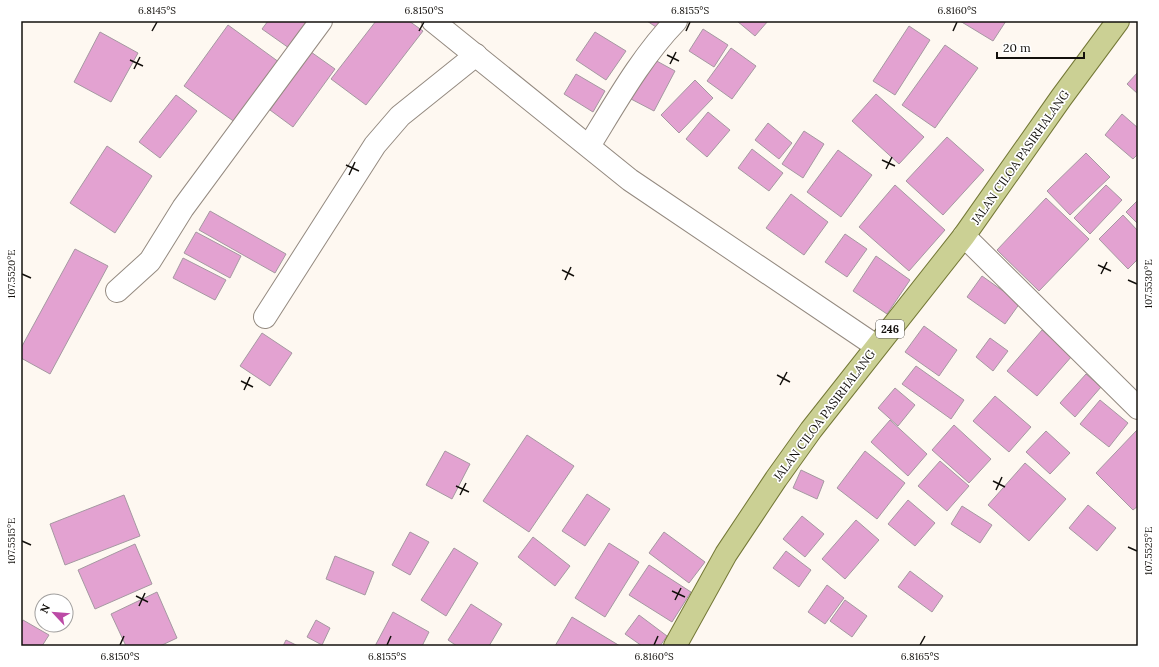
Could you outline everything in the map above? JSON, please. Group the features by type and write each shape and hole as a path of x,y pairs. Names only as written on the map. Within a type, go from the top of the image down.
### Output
{"main road":[{"name":"JALAN CILOA PASIRHALANG","path":"675,646 726,554 776,479 811,430 964,236 1061,98 1118,21"}],"street":[{"path":"117,291 150,261 183,208 321,21"},
{"path":"432,21 630,180 876,346"},
{"path":"589,146 661,36 676,21"},
{"path":"265,317 375,145 400,116 476,56"},
{"path":"964,236 1138,408"}],"building":[{"path":"268,21 307,21 289,48 262,29"},
{"path":"376,21 409,21 423,31 366,105 331,79"},
{"path":"647,21 664,21 659,29"},
{"path":"737,21 768,21 755,36"},
{"path":"960,21 1006,21 993,41"},
{"path":"228,25 283,65 239,125 184,86"},
{"path":"909,26 930,40 895,95 873,81"},
{"path":"703,29 728,45 714,67 689,51"},
{"path":"100,32 138,53 111,102 74,82"},
{"path":"595,32 626,51 606,80 576,60"},
{"path":"945,45 978,68 935,128 902,105"},
{"path":"731,48 756,66 732,99 707,81"},
{"path":"311,52 335,69 293,127 270,110"},
{"path":"653,59 675,71 654,111 631,99"},
{"path":"1138,72 1138,94 1127,84"},
{"path":"576,74 605,91 593,112 564,94"},
{"path":"695,80 713,98 679,133 661,115"},
{"path":"876,94 924,137 899,164 852,121"},
{"path":"176,95 197,111 160,158 139,142"},
{"path":"708,112 730,130 707,157 686,139"},
{"path":"1122,114 1138,128 1138,154 1133,159 1105,135"},
{"path":"768,123 792,143 779,159 755,140"},
{"path":"804,131 824,144 803,178 782,164"},
{"path":"947,137 984,170 943,215 906,181"},
{"path":"107,146 152,176 115,233 70,203"},
{"path":"752,149 783,173 769,191 738,168"},
{"path":"838,150 872,175 841,217 807,192"},
{"path":"1086,153 1110,177 1070,215 1047,191"},
{"path":"895,185 945,230 909,271 859,227"},
{"path":"1106,185 1122,200 1090,234 1074,218"},
{"path":"791,194 828,222 804,255 766,228"},
{"path":"1046,198 1089,239 1039,291 997,250"},
{"path":"1138,200 1138,224 1126,212"},
{"path":"210,211 286,254 275,273 199,230"},
{"path":"1123,215 1138,231 1138,259 1128,269 1099,239"},
{"path":"196,232 241,256 230,278 184,253"},
{"path":"845,234 867,249 847,277 825,262"},
{"path":"75,249 108,266 50,374 21,358 21,348"},
{"path":"876,256 910,280 887,314 853,291"},
{"path":"183,258 226,280 215,300 173,278"},
{"path":"982,276 1020,303 1005,324 967,297"},
{"path":"924,326 957,350 939,376 905,352"},
{"path":"1042,330 1072,356 1037,396 1007,371"},
{"path":"262,333 292,353 270,386 240,366"},
{"path":"990,338 1008,351 993,371 976,357"},
{"path":"916,366 964,400 951,419 902,384"},
{"path":"1086,374 1101,387 1075,417 1060,403"},
{"path":"895,388 915,405 898,426 878,408"},
{"path":"995,396 1031,427 1009,452 973,421"},
{"path":"1100,400 1128,423 1109,447 1080,424"},
{"path":"890,420 927,454 908,476 871,442"},
{"path":"954,425 991,459 969,483 932,450"},
{"path":"1137,430 1138,506 1133,510 1096,473"},
{"path":"1046,431 1070,453 1050,474 1026,452"},
{"path":"527,435 574,466 529,532 483,501"},
{"path":"445,451 470,464 452,499 426,485"},
{"path":"865,451 905,483 877,519 837,488"},
{"path":"940,461 969,486 947,511 918,486"},
{"path":"1025,463 1066,499 1029,541 988,505"},
{"path":"801,470 824,481 817,499 793,488"},
{"path":"587,494 610,509 585,546 562,531"},
{"path":"124,495 140,536 65,565 50,524"},
{"path":"908,500 935,523 915,546 888,524"},
{"path":"1088,505 1116,528 1097,551 1069,528"},
{"path":"962,506 992,525 980,543 951,524"},
{"path":"802,516 824,534 805,557 783,539"},
{"path":"856,520 879,540 845,579 822,559"},
{"path":"410,532 429,542 410,575 392,565"},
{"path":"664,532 705,562 689,583 649,553"},
{"path":"533,537 570,566 555,586 518,557"},
{"path":"609,543 639,562 605,617 575,598"},
{"path":"135,544 152,584 95,609 78,570"},
{"path":"454,548 478,563 446,616 421,600"},
{"path":"786,551 811,570 799,587 773,568"},
{"path":"335,556 374,572 365,595 326,579"},
{"path":"649,565 691,592 672,622 629,595"},
{"path":"910,571 943,596 932,612 898,587"},
{"path":"827,585 844,598 825,624 808,612"},
{"path":"157,592 177,638 160,646 126,646 111,614"},
{"path":"845,600 867,616 852,637 830,621"},
{"path":"471,604 502,624 489,646 457,646 448,640"},
{"path":"393,612 429,632 422,646 375,646"},
{"path":"639,615 667,636 660,646 642,646 625,634"},
{"path":"572,617 620,646 555,646"},
{"path":"23,620 34,626 34,633 46,633 49,635 42,646 21,646 21,624"},
{"path":"316,620 330,628 322,645 307,637"},
{"path":"286,640 298,646 283,646"}]}
